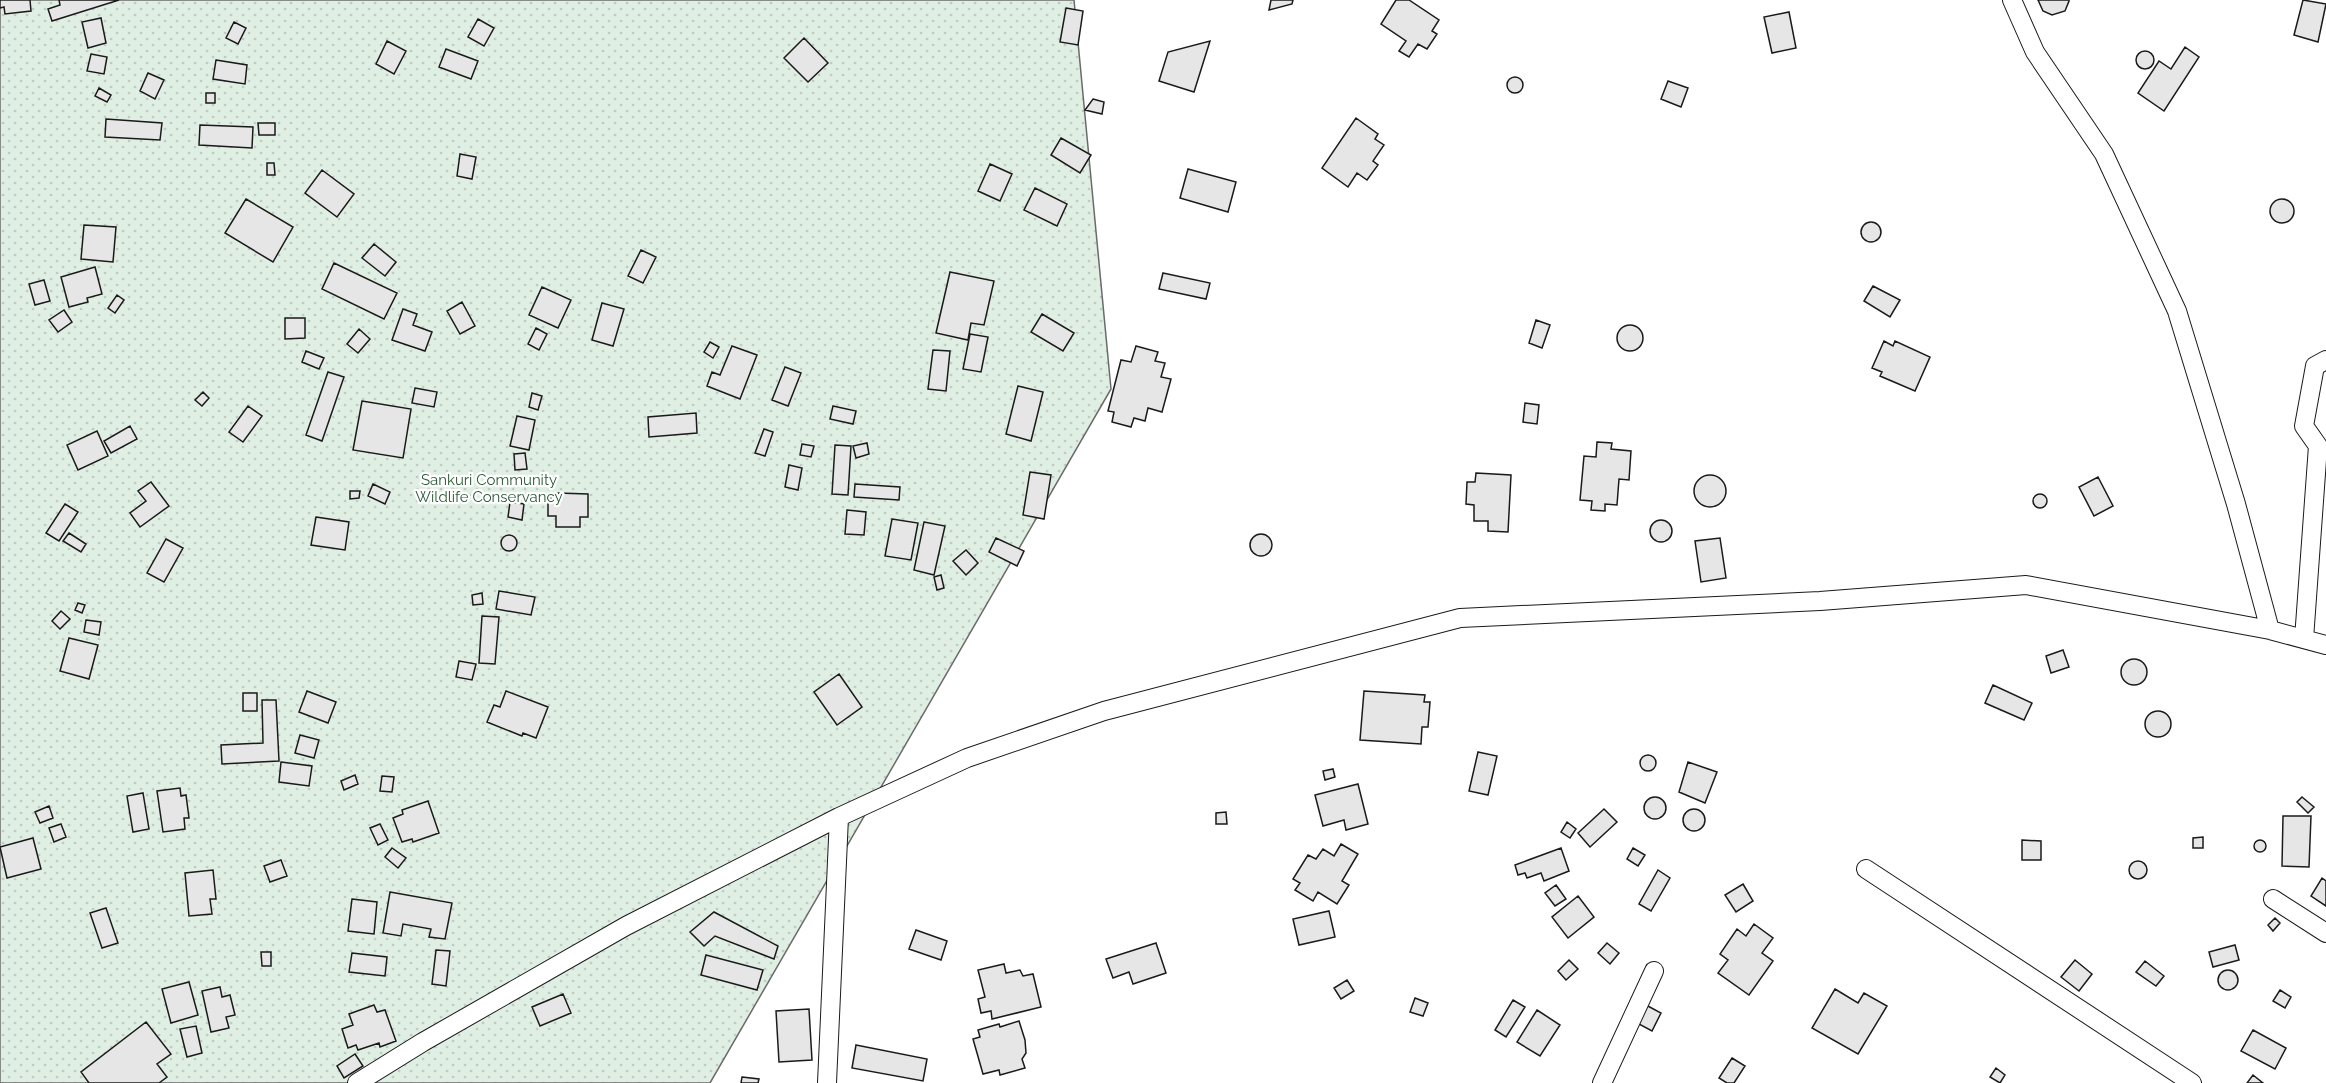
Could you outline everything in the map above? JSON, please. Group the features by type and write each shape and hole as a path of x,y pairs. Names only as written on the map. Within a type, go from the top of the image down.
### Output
{"street":[{"path":"2012,0 2035,52 2104,154 2177,311 2236,504 2270,630"},
{"path":"2304,639 2318,446 2304,426 2315,366 2326,360"},
{"path":"357,1083 433,1036 626,926 839,817 967,758 1104,711 1460,618 1820,601 2026,585 2270,630 2326,645"},
{"path":"827,1083 839,817"},
{"path":"1866,869 2192,1083"},
{"path":"2273,899 2326,933"},
{"path":"1602,1083 1654,971"}],"green space":[{"name":"Sankuri Community Wildlife Conservancy","path":"0,0 1074,0 1111,389 710,1083 0,1083"}],"building":[{"path":"0,0 30,0 31,11 5,14 4,7 0,8"},
{"path":"59,0 119,0 52,21 48,9 60,5"},
{"path":"1271,0 1293,0 1292,4 1269,10"},
{"path":"1396,0 1409,0 1439,20 1432,31 1437,34 1427,49 1418,44 1409,57 1399,51 1406,41 1381,24"},
{"path":"2038,0 2069,1 2065,11 2052,15 2043,11"},
{"path":"2303,0 2326,4 2318,42 2294,35"},
{"path":"1066,8 1083,11 1078,45 1060,42"},
{"path":"1789,12 1796,48 1772,53 1764,17"},
{"path":"101,18 106,43 88,48 82,22"},
{"path":"478,19 494,28 484,46 468,37"},
{"path":"234,22 246,28 238,44 226,38"},
{"path":"804,38 828,63 808,82 784,58"},
{"path":"387,41 406,51 394,74 376,64"},
{"path":"1210,41 1194,92 1159,81 1168,52"},
{"path":"2185,47 2199,57 2164,111 2138,93 2159,61 2171,69"},
{"path":"446,49 478,61 471,79 439,67"},
{"path":"2145,51 2151,54 2154,60 2151,66 2145,69 2139,66 2136,60 2139,54"},
{"path":"91,54 107,57 104,74 87,71"},
{"path":"216,60 247,65 245,84 213,79"},
{"path":"148,73 164,80 155,99 140,91"},
{"path":"1515,77 1521,79 1523,85 1521,91 1515,93 1509,91 1507,85 1509,79"},
{"path":"1668,81 1688,88 1681,107 1661,99"},
{"path":"99,88 111,95 107,102 95,96"},
{"path":"206,93 215,93 215,103 206,103"},
{"path":"1093,99 1104,102 1102,114 1085,110"},
{"path":"1356,118 1378,134 1375,139 1384,145 1373,161 1378,165 1367,180 1357,173 1348,187 1322,168"},
{"path":"106,119 162,123 160,140 105,137"},
{"path":"258,123 275,123 275,135 259,135"},
{"path":"200,125 253,127 252,148 199,145"},
{"path":"1061,138 1091,155 1080,173 1051,155"},
{"path":"460,154 476,157 472,179 457,176"},
{"path":"267,163 274,163 275,175 267,175"},
{"path":"990,164 1012,174 1000,201 978,191"},
{"path":"1188,169 1236,182 1228,212 1180,198"},
{"path":"322,170 354,194 337,217 305,193"},
{"path":"1035,188 1067,204 1057,226 1024,210"},
{"path":"246,199 293,227 273,262 225,233"},
{"path":"2277,199 2287,199 2294,206 2294,216 2287,223 2277,223 2270,216 2270,206"},
{"path":"1871,222 1878,225 1881,232 1878,239 1871,242 1864,239 1861,232 1864,225"},
{"path":"84,225 116,227 113,262 81,259"},
{"path":"374,244 396,262 385,276 362,258"},
{"path":"641,250 656,257 643,283 628,276"},
{"path":"334,263 397,293 384,319 322,289"},
{"path":"95,267 102,294 87,298 88,302 69,307 61,277"},
{"path":"950,272 994,281 984,325 971,323 968,340 936,333"},
{"path":"1163,273 1210,283 1206,299 1159,289"},
{"path":"44,280 50,301 35,305 29,284"},
{"path":"1873,286 1900,300 1890,317 1864,301"},
{"path":"542,287 571,300 558,328 529,315"},
{"path":"117,295 124,300 115,313 108,308"},
{"path":"462,302 475,326 460,334 447,311"},
{"path":"602,303 624,309 613,346 592,340"},
{"path":"403,309 417,314 413,325 432,332 425,351 392,340"},
{"path":"64,310 72,322 58,332 49,320"},
{"path":"1042,314 1074,333 1063,351 1031,332"},
{"path":"285,318 305,318 305,338 285,339"},
{"path":"1536,320 1550,325 1542,348 1529,343"},
{"path":"1630,325 1639,329 1643,338 1639,347 1630,351 1621,347 1617,338 1621,329"},
{"path":"536,328 547,334 539,350 528,344"},
{"path":"359,329 370,339 358,353 347,344"},
{"path":"970,334 988,337 981,372 963,369"},
{"path":"1884,341 1893,346 1895,341 1930,357 1915,391 1880,376 1882,372 1872,368"},
{"path":"710,342 719,347 713,358 704,352"},
{"path":"732,346 757,355 740,399 707,386 712,372 720,375"},
{"path":"1136,346 1158,352 1155,361 1165,363 1161,377 1171,379 1162,412 1148,408 1145,421 1134,418 1131,427 1112,422 1114,412 1108,411 1121,360 1131,362"},
{"path":"933,350 950,351 946,391 928,389"},
{"path":"306,351 324,358 319,369 302,362"},
{"path":"785,367 801,373 788,406 772,400"},
{"path":"328,372 344,377 322,441 306,435"},
{"path":"1018,386 1043,392 1031,441 1006,434"},
{"path":"415,388 437,392 434,407 412,403"},
{"path":"203,392 209,398 202,406 195,400"},
{"path":"532,393 542,396 538,410 529,407"},
{"path":"362,401 411,409 403,458 353,450"},
{"path":"1525,403 1539,405 1537,424 1523,422"},
{"path":"248,406 262,416 243,442 229,432"},
{"path":"833,406 856,411 853,424 830,419"},
{"path":"696,413 697,433 649,437 648,417"},
{"path":"517,416 535,420 529,450 510,446"},
{"path":"130,426 137,439 111,453 104,441"},
{"path":"764,429 773,432 765,456 755,453"},
{"path":"97,431 108,456 78,470 67,445"},
{"path":"1597,442 1612,443 1611,449 1631,451 1629,480 1619,479 1617,505 1605,504 1605,511 1591,510 1592,501 1580,500 1584,456 1596,457"},
{"path":"867,443 869,454 856,458 853,446"},
{"path":"802,444 814,446 811,457 800,455"},
{"path":"835,445 851,446 848,495 832,494"},
{"path":"525,453 527,469 515,470 514,454"},
{"path":"789,465 802,468 798,490 785,487"},
{"path":"1030,472 1051,475 1044,519 1023,515"},
{"path":"1476,473 1511,475 1508,532 1488,531 1488,521 1474,521 1474,505 1466,504 1467,482 1475,482"},
{"path":"1710,475 1721,480 1726,491 1721,502 1710,507 1699,502 1694,491 1699,480"},
{"path":"2098,477 2113,506 2094,516 2079,487"},
{"path":"151,482 169,506 140,527 130,513 146,501 138,491"},
{"path":"373,484 390,492 385,504 368,496"},
{"path":"855,484 900,487 899,500 854,497"},
{"path":"350,491 360,491 359,498 350,499"},
{"path":"557,493 588,494 588,517 580,517 580,527 556,527 556,516 548,516 548,498 557,498"},
{"path":"2037,494 2043,494 2047,501 2043,508 2037,508 2033,504 2033,498"},
{"path":"510,502 524,504 522,520 508,517"},
{"path":"65,504 78,512 59,541 46,533"},
{"path":"847,510 866,512 864,535 845,534"},
{"path":"316,517 349,522 345,550 311,545"},
{"path":"892,519 918,523 911,560 885,556"},
{"path":"1657,520 1665,520 1672,527 1672,535 1665,542 1657,542 1650,535 1650,527"},
{"path":"924,522 945,526 934,575 914,570"},
{"path":"69,533 86,544 81,552 63,541"},
{"path":"1261,534 1269,537 1272,545 1269,553 1261,556 1253,553 1250,545 1253,537"},
{"path":"506,535 512,535 517,543 515,549 506,551 501,546 501,540"},
{"path":"996,538 1024,551 1017,566 989,552"},
{"path":"1720,538 1726,578 1701,582 1695,541"},
{"path":"166,539 183,548 164,582 147,573"},
{"path":"966,550 978,563 966,575 953,561"},
{"path":"941,575 944,588 937,590 934,577"},
{"path":"499,591 535,597 531,615 496,609"},
{"path":"482,593 483,604 473,605 472,595"},
{"path":"78,603 85,605 82,613 75,610"},
{"path":"61,611 70,619 60,629 52,621"},
{"path":"482,616 499,617 495,664 479,663"},
{"path":"86,620 101,622 99,635 84,632"},
{"path":"69,638 98,645 89,679 60,671"},
{"path":"2063,650 2069,667 2051,673 2046,656"},
{"path":"2134,659 2143,663 2147,672 2143,681 2134,685 2125,681 2121,672 2125,663"},
{"path":"459,661 476,664 472,680 456,677"},
{"path":"839,674 862,707 837,725 814,692"},
{"path":"1993,685 2032,703 2024,720 1985,703"},
{"path":"307,691 336,702 328,723 299,712"},
{"path":"506,691 548,707 536,738 523,733 522,736 487,722 494,705 500,707"},
{"path":"1364,691 1425,695 1424,702 1430,702 1428,727 1422,727 1421,744 1360,740"},
{"path":"243,693 257,693 257,711 243,711"},
{"path":"262,700 276,700 279,761 222,764 221,745 263,743"},
{"path":"2158,711 2167,715 2171,724 2167,733 2158,737 2149,733 2145,724 2149,715"},
{"path":"300,735 319,740 314,758 295,753"},
{"path":"1478,752 1497,756 1488,795 1469,791"},
{"path":"1648,755 1654,757 1656,763 1654,769 1648,771 1642,769 1640,763 1642,757"},
{"path":"281,762 312,766 309,786 279,782"},
{"path":"1688,762 1717,772 1705,803 1679,792"},
{"path":"1333,769 1335,777 1325,780 1323,771"},
{"path":"355,775 358,784 344,790 341,781"},
{"path":"382,776 394,777 392,792 380,791"},
{"path":"1358,784 1368,824 1346,830 1344,820 1323,826 1315,795"},
{"path":"180,788 181,796 186,795 189,818 184,818 185,829 163,832 157,791"},
{"path":"143,793 149,829 133,832 127,796"},
{"path":"1651,797 1659,797 1666,804 1666,812 1659,819 1651,819 1644,812 1644,804"},
{"path":"2302,797 2314,807 2308,813 2297,802"},
{"path":"428,801 439,833 413,842 412,839 402,842 393,818 403,814 402,810"},
{"path":"49,806 53,818 40,823 35,812"},
{"path":"1604,809 1617,822 1590,847 1578,833"},
{"path":"1690,809 1698,809 1705,816 1705,824 1698,831 1690,831 1683,824 1683,816"},
{"path":"1226,812 1227,824 1216,824 1216,813"},
{"path":"2283,816 2311,816 2309,867 2282,866"},
{"path":"1567,822 1576,829 1570,838 1561,832"},
{"path":"61,824 66,837 54,842 49,828"},
{"path":"380,824 388,840 378,845 370,828"},
{"path":"2203,837 2203,848 2193,848 2193,838"},
{"path":"33,838 41,869 7,878 0,847"},
{"path":"2022,840 2041,841 2041,860 2022,860"},
{"path":"2262,840 2266,846 2262,852 2258,852 2254,844"},
{"path":"1341,844 1358,854 1342,881 1349,885 1337,904 1318,892 1313,901 1295,890 1300,883 1293,879 1308,855 1316,859 1323,849 1334,856"},
{"path":"392,848 406,858 398,868 385,857"},
{"path":"1561,848 1569,871 1544,881 1541,873 1527,878 1525,873 1518,875 1515,865"},
{"path":"1633,848 1645,855 1638,866 1627,859"},
{"path":"281,860 287,876 270,882 264,866"},
{"path":"2138,861 2144,864 2147,870 2144,876 2138,879 2132,876 2129,870 2132,864"},
{"path":"213,870 216,899 210,899 212,914 189,916 185,873"},
{"path":"1658,870 1670,878 1651,911 1639,904"},
{"path":"2322,878 2326,881 2326,906 2311,896"},
{"path":"1743,884 1753,901 1736,912 1725,895"},
{"path":"1556,885 1566,899 1555,906 1545,893"},
{"path":"390,892 452,903 445,939 429,937 431,929 403,924 401,936 383,933"},
{"path":"1578,896 1594,917 1568,938 1552,917"},
{"path":"352,899 377,902 374,934 348,931"},
{"path":"106,908 118,943 102,948 90,913"},
{"path":"1329,911 1335,937 1299,945 1293,919"},
{"path":"714,912 778,946 774,959 715,936 704,946 690,932"},
{"path":"2275,918 2280,923 2273,931 2268,925"},
{"path":"1754,924 1773,938 1762,953 1773,961 1749,995 1718,973 1728,960 1720,954 1737,929 1746,936"},
{"path":"916,930 947,941 941,960 909,949"},
{"path":"1156,943 1166,973 1133,984 1129,972 1113,978 1106,959"},
{"path":"1607,943 1619,953 1610,964 1598,953"},
{"path":"2235,945 2239,960 2213,967 2209,952"},
{"path":"436,950 450,951 446,986 432,984"},
{"path":"261,952 271,952 271,966 262,966"},
{"path":"352,953 387,957 385,976 349,972"},
{"path":"706,955 763,970 757,990 701,975"},
{"path":"1569,960 1578,969 1566,980 1558,971"},
{"path":"2075,960 2092,974 2079,991 2061,977"},
{"path":"2145,961 2164,976 2156,986 2136,972"},
{"path":"1004,964 1006,973 1020,970 1023,976 1033,974 1041,1007 992,1019 991,1011 981,1013 978,999 985,997 978,970"},
{"path":"2228,970 2235,973 2238,980 2235,987 2228,990 2221,987 2218,980 2221,973"},
{"path":"1347,980 1354,991 1341,999 1334,988"},
{"path":"189,982 198,1015 171,1023 162,989"},
{"path":"220,987 222,997 230,995 235,1015 226,1017 229,1028 211,1032 202,991"},
{"path":"1835,989 1858,1003 1864,993 1887,1006 1858,1054 1812,1028"},
{"path":"2280,990 2291,997 2285,1008 2273,1001"},
{"path":"563,994 571,1013 540,1026 532,1007"},
{"path":"1415,998 1428,1003 1423,1016 1410,1012"},
{"path":"1513,1000 1525,1007 1506,1037 1495,1030"},
{"path":"374,1005 377,1012 385,1010 396,1041 380,1047 379,1043 358,1050 356,1045 348,1048 342,1029 353,1025 349,1014"},
{"path":"1646,1005 1661,1013 1652,1031 1637,1023"},
{"path":"809,1009 812,1060 779,1062 776,1011"},
{"path":"1537,1010 1560,1025 1540,1056 1517,1042"},
{"path":"1019,1021 1025,1040 1026,1053 1022,1059 1025,1068 1000,1075 999,1070 983,1074 973,1039 980,1037 978,1030"},
{"path":"146,1022 171,1054 157,1064 167,1077 159,1083 89,1083 81,1072"},
{"path":"196,1026 202,1053 187,1057 180,1029"},
{"path":"2253,1030 2286,1048 2275,1069 2241,1051"},
{"path":"856,1045 927,1059 923,1081 852,1068"},
{"path":"355,1054 363,1066 344,1078 337,1066"},
{"path":"1732,1058 1745,1066 1734,1083 1727,1083 1719,1078"},
{"path":"1996,1068 2005,1075 2000,1083 1990,1077"},
{"path":"2253,1075 2263,1083 2247,1083"},
{"path":"742,1077 759,1079 758,1083 741,1083"}]}
